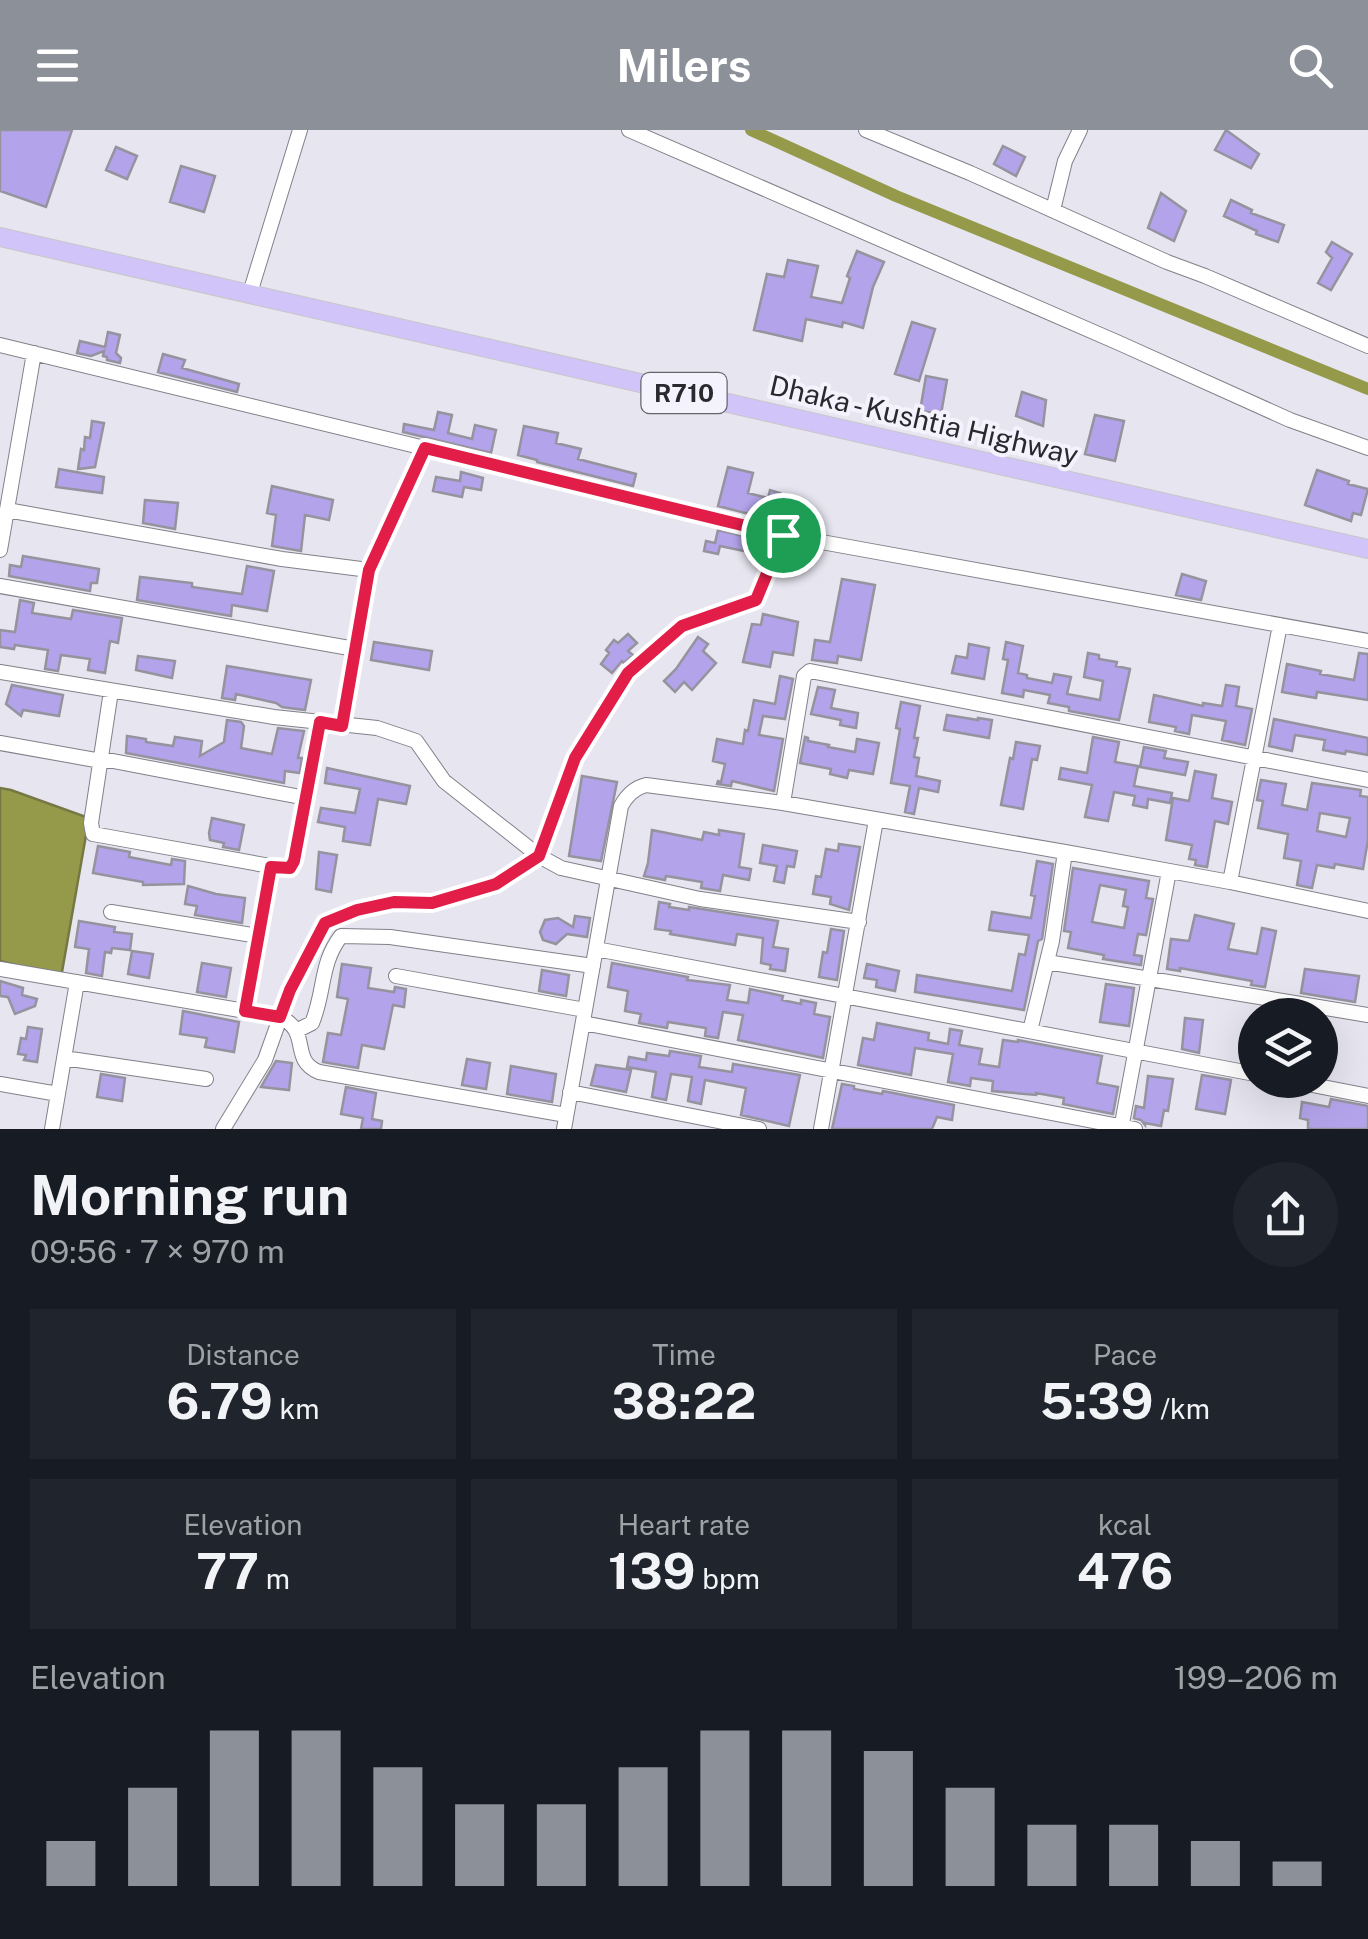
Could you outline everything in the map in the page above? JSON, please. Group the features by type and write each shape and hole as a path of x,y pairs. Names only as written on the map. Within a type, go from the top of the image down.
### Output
{"main road":[{"name":"Dhaka - Kushtia Highway","path":"0,237 1368,550"}],"street":[{"path":"250,293 300,130"},
{"path":"629,130 1290,420 1368,448"},
{"path":"866,130 1368,346"},
{"path":"1053,210 1065,160 1080,130"},
{"path":"0,345 783,535 1368,641"},
{"path":"0,550 34,354"},
{"path":"342,726 369,570 425,448"},
{"path":"7,510 282,559 369,570"},
{"path":"227,1128 265,1060 290,990 325,923 357,910 394,902 432,903 496,884 539,856 575,758 628,673 682,626 756,600 783,535"},
{"path":"0,586 355,649"},
{"path":"1230,882 1280,625"},
{"path":"783,803 804,676 810,671 1368,780"},
{"path":"0,672 274,717 377,728 416,740 444,781 539,856 561,868 700,898 859,922"},
{"path":"111,690 91,822 93,834 271,867 290,868 294,861 320,722"},
{"path":"0,743 306,798"},
{"path":"0,968 280,1017 298,1030 303,1058 310,1068 565,1122 621,806 626,797 646,785 783,803 1064,852 1368,911"},
{"path":"821,1129 876,820"},
{"path":"1030,1031 1047,962 1064,852"},
{"path":"245,1011 271,867"},
{"path":"396,976 832,1070 1126,1128 1136,1051 1170,871"},
{"path":"111,912 258,936"},
{"path":"298,1030 312,1023 330,951 341,936 390,937 593,966"},
{"path":"596,949 1238,1071"},
{"path":"1047,962 1368,1015"},
{"path":"55,1129 77,982"},
{"path":"64,1058 206,1079"},
{"path":"0,1084 58,1094"},
{"path":"1338,1090 1368,1096"},
{"path":"570,1092 759,1129"}],"shaded area":[{"path":"0,788 89,818 62,972 56,975 0,961"}],"building":[{"path":"0,130 72,130 46,207 0,191"},
{"path":"1226,130 1259,154 1251,168 1215,150"},
{"path":"1003,146 1025,157 1016,176 994,164"},
{"path":"116,147 137,156 127,179 106,170"},
{"path":"181,166 215,176 204,212 170,202"},
{"path":"1161,193 1186,211 1174,241 1148,228"},
{"path":"1231,200 1252,210 1251,213 1284,225 1278,242 1224,216"},
{"path":"1332,242 1352,254 1331,290 1318,283 1332,258 1326,252"},
{"path":"857,251 884,262 863,328 806,319 802,341 754,330 767,274 784,277 788,260 818,266 811,297 842,303"},
{"path":"912,322 935,329 919,381 895,374"},
{"path":"108,332 120,335 116,353 120,363 107,360 104,351 91,356 77,353 80,341 105,347"},
{"path":"163,354 185,360 182,368 239,384 237,392 158,372"},
{"path":"926,376 947,380 941,414 920,411"},
{"path":"1022,392 1046,400 1043,426 1016,416"},
{"path":"438,412 452,415 448,433 472,439 475,425 496,430 491,453 403,432 404,424 434,430"},
{"path":"1095,415 1124,421 1115,461 1085,454"},
{"path":"92,421 104,423 95,467 78,469 85,437 90,438"},
{"path":"524,426 558,433 556,443 581,449 578,459 636,474 633,486 518,455"},
{"path":"728,467 753,473 748,493 768,498 770,490 780,493 773,520 718,506"},
{"path":"59,469 104,477 102,493 56,487"},
{"path":"1317,470 1368,489 1361,515 1353,513 1351,521 1305,505"},
{"path":"461,472 483,478 481,490 464,487 462,497 433,491 436,477 460,481"},
{"path":"272,486 333,500 329,520 305,515 301,551 272,546 276,515 267,513"},
{"path":"145,500 178,503 175,529 143,523"},
{"path":"718,530 747,537 744,551 720,546 718,554 704,551 706,541 715,543"},
{"path":"23,556 99,569 97,583 91,583 90,591 9,576 10,565 21,567"},
{"path":"247,566 274,571 267,611 232,605 231,616 137,600 140,577 242,594"},
{"path":"1182,574 1206,581 1201,600 1176,595"},
{"path":"842,579 875,585 861,660 838,656 837,663 812,660 815,640 830,642"},
{"path":"20,600 34,603 32,613 71,619 73,610 122,618 118,643 110,641 105,673 88,670 90,659 61,655 58,671 45,669 48,650 0,647 0,630 15,632"},
{"path":"763,614 798,622 793,655 773,652 770,667 743,662 752,624 761,625"},
{"path":"628,634 637,643 628,651 633,655 612,673 601,664 609,653 606,650 614,640 618,643"},
{"path":"698,637 708,644 703,651 716,663 692,690 684,682 675,692 664,681"},
{"path":"374,642 432,651 429,670 371,660"},
{"path":"1006,642 1023,646 1018,673 1052,683 1054,674 1071,677 1067,694 1100,700 1103,681 1084,677 1088,653 1130,669 1119,720 1069,711 1069,707 1048,703 1050,695 1024,690 1023,697 1002,693 1008,660 1003,659"},
{"path":"969,644 989,648 984,679 952,673 956,656 967,658"},
{"path":"1359,653 1368,654 1368,700 1317,692 1316,698 1282,692 1287,664 1354,680"},
{"path":"138,656 175,661 172,678 136,670"},
{"path":"227,666 311,680 305,710 236,694 235,700 222,698"},
{"path":"780,676 793,679 785,719 763,716 759,735 783,739 774,791 732,781 731,786 717,784 725,764 713,761 717,739 743,744 754,700 775,704"},
{"path":"12,685 63,695 59,716 23,710 21,716 6,704"},
{"path":"1226,685 1239,687 1236,706 1252,709 1245,745 1222,740 1226,721 1192,715 1189,734 1149,722 1154,695 1203,706 1222,706"},
{"path":"818,687 835,690 831,708 858,713 856,728 840,725 841,720 811,714"},
{"path":"901,702 920,706 914,738 918,738 916,776 940,781 938,792 919,788 914,814 905,812 910,786 891,783"},
{"path":"947,715 992,720 989,738 944,730"},
{"path":"1274,719 1368,738 1368,755 1323,750 1325,740 1295,735 1292,751 1269,746"},
{"path":"227,720 244,726 241,748 272,754 278,728 304,731 298,758 302,758 300,773 285,771 284,783 126,753 127,736 173,746 175,737 202,741 200,756 224,742"},
{"path":"805,737 855,752 857,739 879,743 873,774 849,770 847,778 830,774 831,769 800,763"},
{"path":"1093,737 1119,742 1115,762 1138,766 1134,786 1172,793 1170,803 1148,799 1147,808 1133,805 1135,796 1114,792 1108,821 1085,817 1092,785 1059,779 1061,768 1087,773"},
{"path":"1016,742 1040,746 1037,760 1032,759 1023,809 1001,805"},
{"path":"1144,747 1166,751 1164,758 1188,762 1185,775 1140,767"},
{"path":"327,768 410,786 406,804 378,799 370,845 343,841 345,827 318,822 321,808 355,813 360,789 325,783"},
{"path":"1195,771 1216,775 1212,798 1232,802 1228,824 1215,821 1207,867 1195,865 1196,860 1189,859 1192,845 1166,840 1173,798 1189,801"},
{"path":"582,776 617,782 601,861 569,856"},
{"path":"1261,780 1286,784 1282,805 1307,810 1312,783 1361,790 1360,796 1368,797 1363,869 1317,865 1312,888 1297,885 1301,861 1284,858 1288,834 1258,828 1263,801 1257,800","holes":["1320,813 1350,818 1346,837 1317,831"]},
{"path":"212,818 244,825 239,850 210,840"},
{"path":"652,830 702,840 704,832 744,834 739,867 751,869 749,880 723,875 720,891 701,888 702,882 644,876"},
{"path":"839,844 860,847 849,910 830,904 831,897 813,894 826,849 838,851"},
{"path":"763,845 797,851 794,867 787,866 784,883 774,881 777,866 760,863"},
{"path":"98,846 171,865 172,859 185,861 184,884 143,885 93,873"},
{"path":"319,852 337,855 331,892 316,889"},
{"path":"1037,861 1053,864 1042,939 1038,941 1024,1010 915,992 917,975 1012,991 1019,954 1025,955 1029,935 989,930 992,912 1031,918"},
{"path":"1073,868 1149,881 1146,898 1153,899 1146,935 1138,934 1134,955 1142,956 1141,965 1068,948 1071,932 1064,931","holes":["1100,885 1126,890 1124,928 1092,922"]},
{"path":"188,886 245,898 242,923 195,915 197,906 185,904"},
{"path":"659,902 670,904 669,907 778,921 773,947 788,949 785,971 761,963 763,938 737,934 735,945 655,929"},
{"path":"1195,915 1234,924 1228,949 1257,954 1262,928 1276,931 1265,987 1251,985 1252,981 1167,969 1171,939 1189,941"},
{"path":"575,916 590,918 587,937 567,934 556,944 543,940 540,932 545,920 558,918 573,927"},
{"path":"79,921 132,934 130,950 112,948 111,953 105,952 102,976 86,973 89,949 75,947"},
{"path":"831,929 844,931 837,980 819,977"},
{"path":"132,951 153,954 149,978 128,974"},
{"path":"202,963 231,968 226,997 197,992"},
{"path":"612,963 730,985 727,1000 748,1003 750,989 783,996 782,1000 816,1003 814,1014 830,1017 823,1058 738,1040 743,1015 723,1012 718,1038 705,1036 706,1028 668,1022 667,1028 639,1023 641,1014 625,1011 628,991 608,987"},
{"path":"342,964 371,968 368,988 394,992 395,987 406,989 404,1007 393,1005 384,1049 362,1045 358,1068 323,1062 328,1033 341,1035 348,999 337,997"},
{"path":"867,964 899,971 895,991 876,987 877,980 864,978"},
{"path":"1305,969 1359,976 1355,1002 1301,993"},
{"path":"542,970 569,975 566,996 539,991"},
{"path":"0,981 23,988 22,995 37,999 35,1006 15,1014 8,997 0,996"},
{"path":"1106,984 1134,988 1129,1026 1100,1022"},
{"path":"183,1011 239,1022 234,1052 205,1047 207,1038 180,1034"},
{"path":"1185,1018 1203,1020 1199,1053 1182,1049"},
{"path":"877,1023 929,1033 928,1040 948,1044 950,1029 962,1031 959,1045 982,1049 979,1064 999,1067 1003,1040 1102,1056 1097,1083 1118,1087 1113,1114 1063,1104 1064,1098 992,1091 993,1081 971,1078 970,1086 948,1082 953,1054 915,1048 911,1075 858,1065 863,1038 874,1040"},
{"path":"28,1027 42,1029 37,1062 24,1060 26,1055 18,1054"},
{"path":"670,1051 701,1056 699,1067 732,1072 733,1064 800,1075 789,1126 741,1115 746,1088 705,1080 701,1104 688,1101 692,1077 671,1074 666,1100 652,1097 656,1072 627,1067 629,1057 646,1060 647,1053 669,1056"},
{"path":"467,1059 490,1063 486,1089 462,1085"},
{"path":"276,1061 292,1063 289,1090 261,1087"},
{"path":"596,1065 631,1070 626,1092 591,1085"},
{"path":"511,1066 556,1074 552,1102 507,1094"},
{"path":"101,1074 125,1078 122,1101 97,1097"},
{"path":"1202,1075 1231,1080 1225,1114 1196,1109"},
{"path":"1148,1076 1173,1079 1168,1111 1164,1110 1161,1126 1145,1125 1134,1118 1136,1106 1144,1108"},
{"path":"842,1084 954,1105 952,1120 937,1117 932,1129 832,1129"},
{"path":"346,1087 376,1093 372,1119 382,1121 381,1129 361,1129 363,1118 341,1114"},
{"path":"1331,1099 1368,1106 1368,1129 1308,1129 1308,1120 1300,1118 1302,1102 1329,1107"}],"waterway":[{"path":"751,130 896,196 1368,389"}],"route":[{"path":"425,448 783,535 756,600 682,626 628,673 575,758 539,856 496,884 432,903 394,902 357,910 325,923 280,1017 245,1011 271,867 290,868 294,861 320,722 342,726 369,570 425,448"}]}
